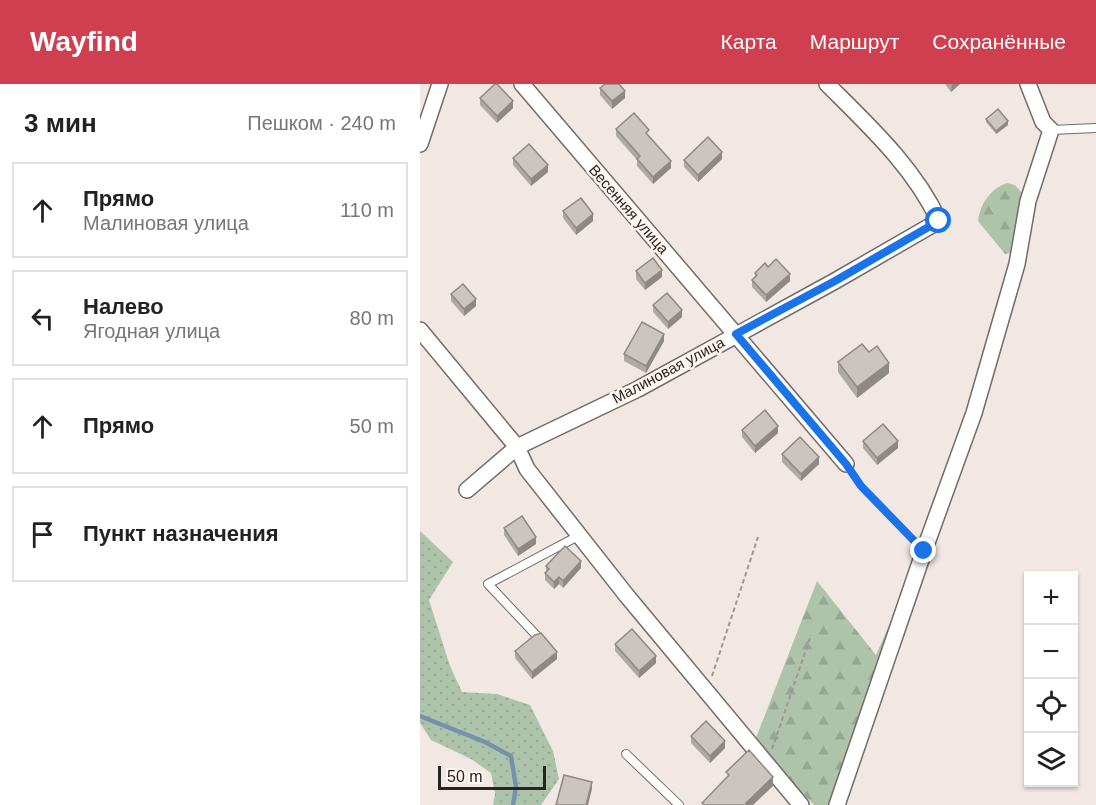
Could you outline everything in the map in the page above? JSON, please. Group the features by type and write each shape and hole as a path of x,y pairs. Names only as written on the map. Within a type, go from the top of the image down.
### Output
{"street":[{"path":"420,144 440,84"},
{"name":"Весенняя улица","path":"522,84 846,464"},
{"name":"Малиновая улица","path":"467,490 517,447 638,389 939,221 929,201 883,140 827,84"},
{"path":"837,805 974,413 1017,264 1028,201 1051,130 1043,122 1028,84"},
{"path":"420,330 517,447 527,469 627,596 801,805"}],"lane":[{"path":"1051,130 1096,128"},
{"path":"537,636 488,584 580,535"},
{"path":"626,754 679,805"}],"path":[{"path":"846,464 861,486 924,551"},
{"path":"707,693 758,537"},
{"path":"767,765 811,635"}],"green space":[{"path":"1007,183 1015,185 1022,193 1010,253 1005,254 978,221 987,198"},
{"path":"938,530 846,805 814,805 754,743 817,581 876,655 928,538"},
{"path":"420,531 453,562 429,600 450,666 462,692 497,694 530,705 553,751 559,779 541,805 493,805 495,794 491,773 471,759 431,740 420,723"}],"building":[{"path":"495,84 513,101 497,116 480,98"},
{"path":"605,84 619,84 625,91 612,101 600,88"},
{"path":"998,109 1008,121 996,131 986,119"},
{"path":"634,113 649,130 646,133 671,161 653,177 637,159 640,156 616,129"},
{"path":"708,137 722,152 698,175 684,160"},
{"path":"529,144 548,165 531,179 513,158"},
{"path":"581,198 593,214 576,228 563,211"},
{"path":"653,258 662,270 645,283 636,271"},
{"path":"776,259 790,274 766,295 752,280 757,275 755,273 765,263 768,267"},
{"path":"463,284 476,299 464,309 451,294"},
{"path":"667,293 682,310 668,322 653,305"},
{"path":"642,322 664,334 646,366 624,354"},
{"path":"862,344 869,352 877,346 889,363 857,387 838,362"},
{"path":"765,410 778,426 755,446 742,430"},
{"path":"883,424 898,441 877,458 863,441"},
{"path":"800,437 819,457 801,474 782,454"},
{"path":"522,516 536,537 518,549 504,528"},
{"path":"565,546 581,561 563,581 559,577 554,582 545,573 549,569 546,566"},
{"path":"632,629 656,656 639,671 615,644"},
{"path":"541,633 557,652 532,672 515,651"},
{"path":"706,721 725,741 710,756 691,736"},
{"path":"749,750 773,777 746,803 748,805 705,805 702,803 729,775 726,772"},
{"path":"564,775 592,782 586,805 556,805"}],"waterway":[{"path":"420,716 485,742 511,756 516,787 513,805"}],"route":[{"path":"924,551 861,486 846,464 736,334 835,281 939,221"}]}
